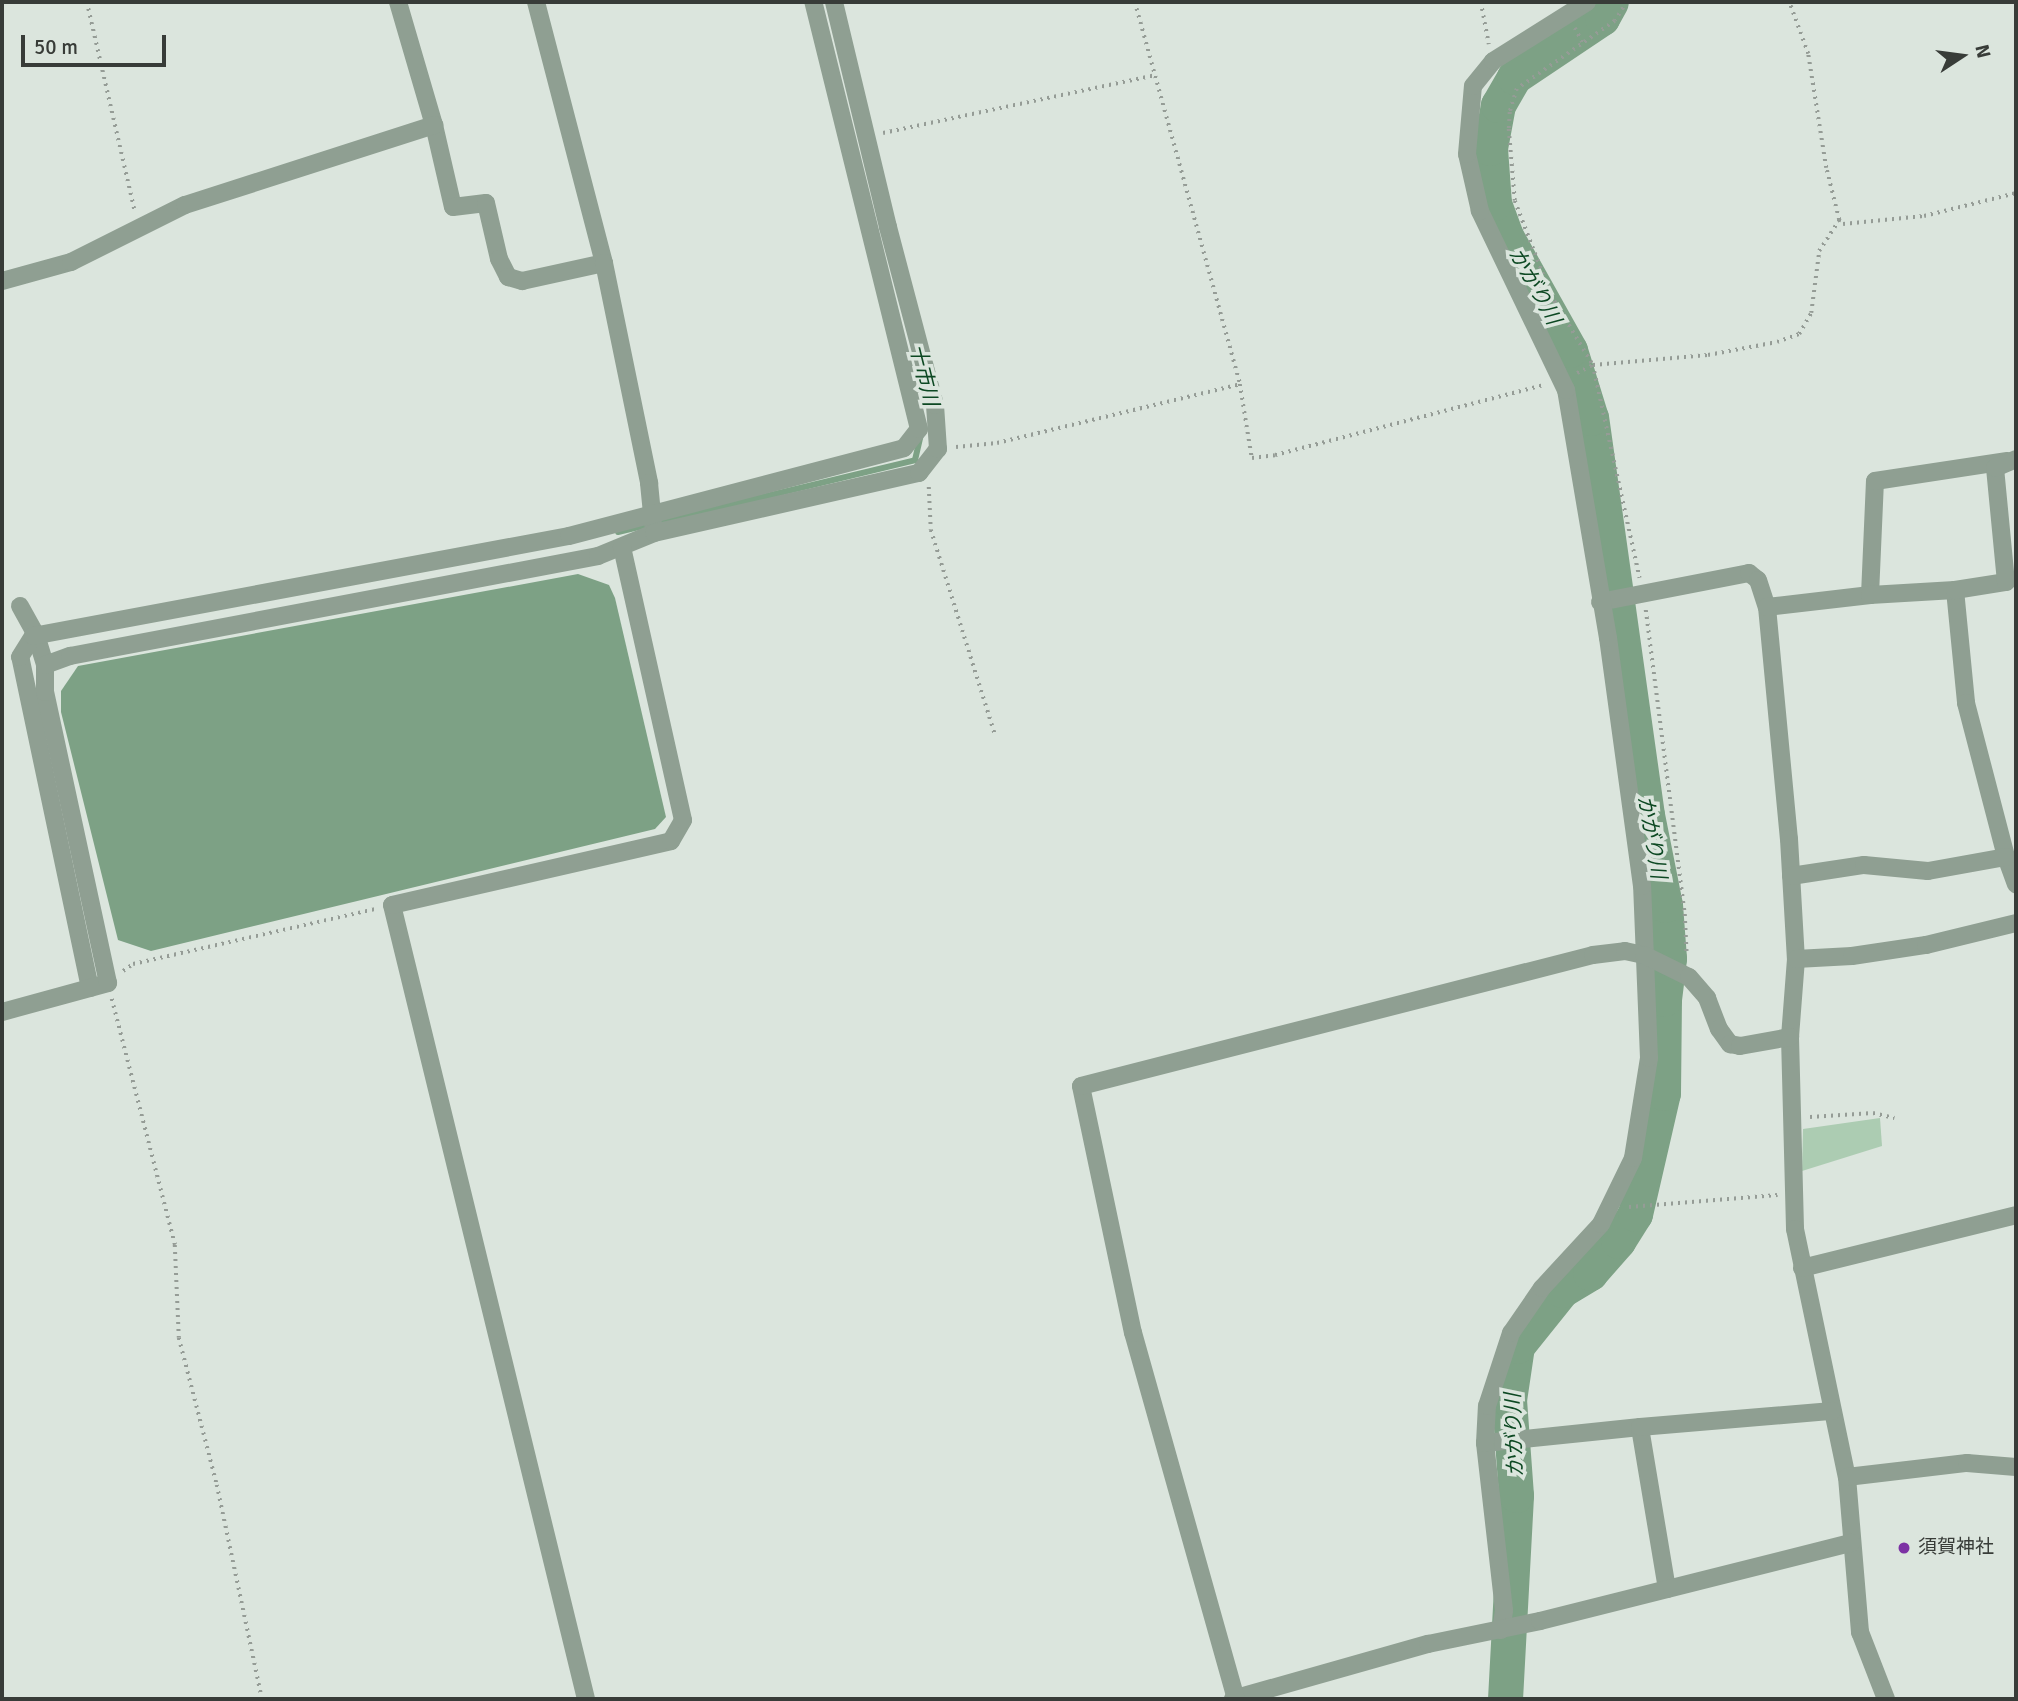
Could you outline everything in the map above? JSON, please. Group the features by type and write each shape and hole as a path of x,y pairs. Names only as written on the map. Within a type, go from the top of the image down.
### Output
{"street":[{"path":"398,2 434,125 453,207 486,204 499,259 508,277 522,281 604,263"},
{"path":"536,2 604,263 654,533"},
{"path":"90,988 20,657 36,635 569,536 652,512 904,448 919,429 813,2"},
{"path":"45,665 70,656 598,556 654,533 919,473 934,455 936,405 866,137 834,2"},
{"path":"1501,1630 1504,1610 1485,1443 1487,1406 1511,1333 1542,1288 1601,1224 1633,1157 1649,1058 1642,886 1566,390 1480,211 1467,154 1473,86 1493,61 1587,2"},
{"path":"2,281 71,262 185,205 434,125"},
{"path":"1767,607 1870,595 1955,590 2011,581 1995,468 2013,460"},
{"path":"1870,595 1875,481 2013,460"},
{"path":"586,1699 392,905 671,841 683,820 622,547"},
{"path":"1600,602 1749,573 1758,580 1767,607 1796,958 1790,1037 1795,1229 1847,1477 1860,1632 1886,1699"},
{"path":"1955,590 1966,703 2006,857 2016,884"},
{"path":"2,1012 108,983 45,692 45,665 36,635 20,606"},
{"path":"1791,876 1864,865 1928,871 2006,857"},
{"path":"1796,958 1852,956 1926,945 2016,922"},
{"path":"1790,1037 1740,1046 1730,1044 1719,1029 1707,998 1689,977 1644,955 1625,951 1592,954 1081,1086 1133,1333 1235,1699 1428,1644 1501,1630 1851,1543"},
{"path":"1802,1268 2016,1215"},
{"path":"1485,1443 1832,1411"},
{"path":"1640,1427 1667,1589"},
{"path":"1847,1477 1967,1463 2016,1467"}],"path":[{"path":"87,2 138,227"},
{"path":"995,734 931,530 934,455 996,443 1240,384 1135,2"},
{"path":"1481,2 1493,61"},
{"path":"1627,2 1615,21 1517,89 1510,113 1509,129 1515,201 1535,259 1550,295 1593,365 1643,593 1685,914 1689,977"},
{"path":"1788,2 1808,54 1826,168 1839,220 1843,223 1924,216 2016,193"},
{"path":"866,137 1155,75"},
{"path":"262,1699 217,1486 179,1338 175,1245 108,983 133,964 392,905"},
{"path":"1794,1119 1873,1113 1894,1118"},
{"path":"1646,1205 1794,1194"}],"shaded area":[{"path":"578,574 609,585 615,598 666,817 655,829 151,951 118,940 61,712 61,691 78,666"},
{"path":"1880,1118 1882,1146 1802,1171 1803,1129"}],"waterway":[{"name":"かがり川","path":"1505,1699 1516,1495 1509,1400 1517,1346 1562,1290 1590,1273 1618,1241 1635,1214 1663,1093 1664,999 1669,958 1665,905 1647,815 1591,418 1570,350 1506,236 1494,203 1490,148 1498,105 1514,77 1602,18 1611,2"},
{"name":"十市川","path":"618,532 915,460 921,433"}],"place":[{"name":"須賀神社","path":"1904,1548"}]}
